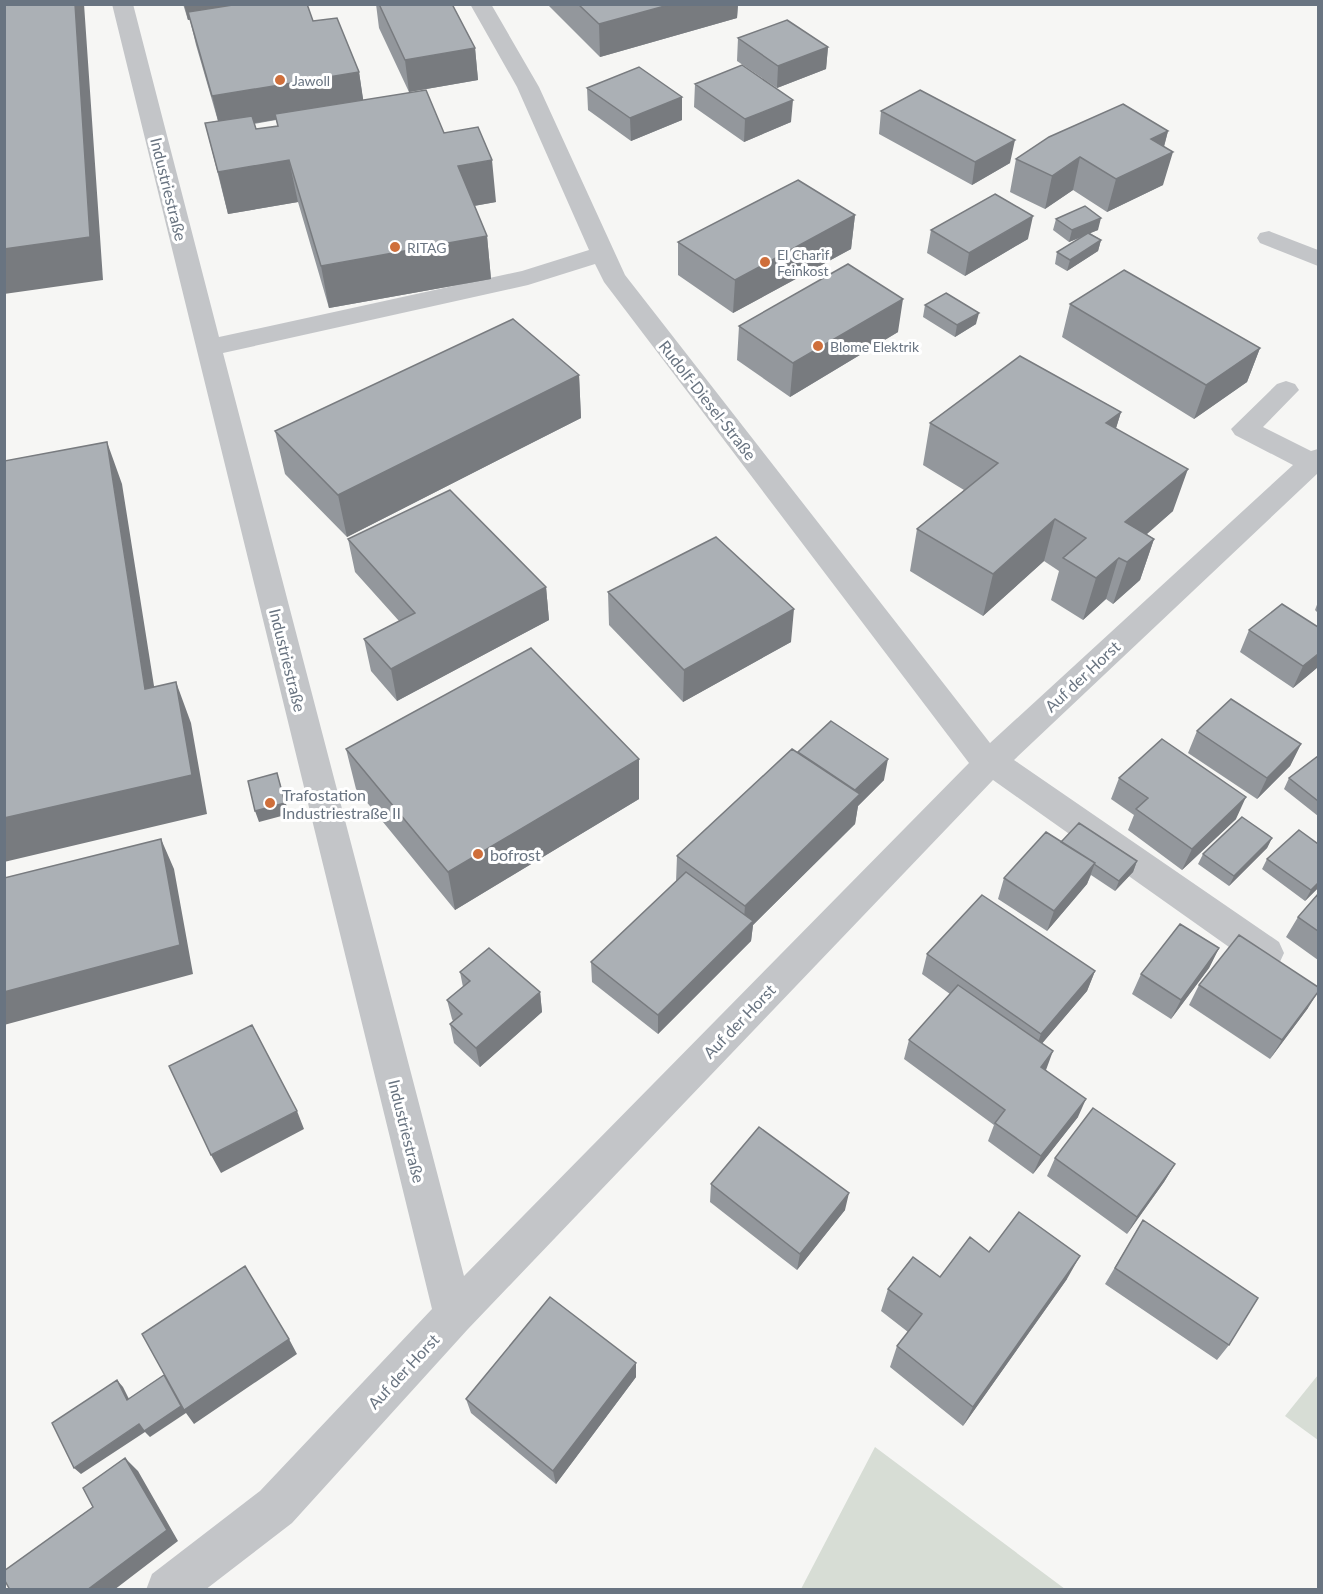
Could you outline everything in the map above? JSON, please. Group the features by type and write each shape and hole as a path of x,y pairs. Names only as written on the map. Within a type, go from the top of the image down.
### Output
{"street":[{"name":"Industriestraße","path":"122,4 454,1315"},
{"name":"Rudolf-Diesel-Straße","path":"480,4 528,87 613,277 990,762 1266,953"},
{"path":"1269,238 1318,259"},
{"path":"209,348 528,277 602,254"},
{"path":"1286,390 1245,429 1315,461"},
{"name":"Auf der Horst","path":"168,1590 276,1508 454,1315 990,762 1315,461"}],"shaded area":[{"path":"1318,1375 1318,1440 1285,1416"},
{"path":"875,1447 1065,1589 801,1589"}],"building":[{"path":"4,4 75,4 90,237 4,249"},
{"path":"239,4 307,4 313,21 337,18 359,72 212,96 188,12"},
{"path":"379,4 452,4 475,48 405,60"},
{"path":"578,4 672,4 599,24"},
{"path":"787,20 828,47 778,66 738,38"},
{"path":"742,65 793,100 745,119 695,84"},
{"path":"639,67 682,97 630,118 587,88"},
{"name":"RITAG","path":"426,90 444,133 478,127 492,160 458,166 487,236 321,266 289,160 218,172 205,123 252,116 256,129 278,126 275,114"},
{"path":"920,90 1015,140 975,162 881,111"},
{"path":"1123,104 1168,131 1151,139 1173,152 1116,179 1080,157 1052,176 1016,159 1049,137"},
{"path":"798,180 855,215 735,280 678,242"},
{"path":"995,194 1033,216 969,253 931,230"},
{"path":"1085,206 1101,218 1072,230 1056,219"},
{"path":"1088,233 1101,240 1070,260 1057,252"},
{"path":"848,264 903,299 793,363 739,326"},
{"path":"1124,270 1260,348 1206,385 1070,304"},
{"path":"946,293 979,313 957,325 925,305"},
{"path":"513,319 579,375 338,495 275,431"},
{"path":"1020,356 1121,412 1106,423 1188,469 1125,522 1154,539 1127,562 1119,558 1096,578 1063,558 1086,538 1055,519 993,574 917,529 998,463 930,423"},
{"path":"107,442 145,689 176,682 192,775 4,818 4,461"},
{"path":"450,490 546,587 391,669 364,639 415,613 348,539"},
{"path":"716,537 794,609 684,670 608,592"},
{"path":"1282,604 1318,627 1318,654 1303,666 1249,630"},
{"name":"bofrost","path":"531,648 639,759 448,872 346,749"},
{"path":"1231,699 1301,744 1267,778 1197,731"},
{"path":"831,721 888,759 855,790 798,752"},
{"path":"1162,739 1246,797 1192,849 1136,809 1148,798 1119,778"},
{"path":"792,749 860,794 745,906 677,856"},
{"path":"1318,756 1318,801 1289,778"},
{"name":"Trafostation Industriestraße II","path":"277,773 285,803 255,811 248,781"},
{"path":"1242,817 1272,838 1234,876 1203,854"},
{"path":"1079,823 1137,861 1119,881 1061,842"},
{"path":"1299,830 1318,844 1318,883 1311,890 1267,859"},
{"path":"1046,832 1095,863 1054,911 1004,878"},
{"path":"161,839 180,945 4,992 4,878"},
{"path":"686,872 753,921 658,1015 591,962"},
{"path":"1318,894 1318,931 1298,917"},
{"path":"982,895 1095,971 1041,1034 927,954"},
{"path":"1180,924 1219,948 1181,1000 1141,974"},
{"path":"1239,935 1318,987 1318,992 1282,1040 1199,985"},
{"path":"489,948 540,992 476,1048 450,1024 462,1014 447,1000 470,981 460,972"},
{"path":"958,985 1053,1051 1041,1067 1086,1099 1041,1156 995,1123 1005,1110 909,1040"},
{"path":"252,1025 297,1111 211,1155 169,1066"},
{"path":"1093,1108 1175,1164 1137,1217 1055,1158"},
{"path":"759,1127 849,1193 800,1254 711,1184"},
{"path":"1019,1212 1080,1256 973,1407 897,1346 922,1314 888,1289 913,1257 940,1277 970,1237 989,1252"},
{"path":"1143,1220 1258,1298 1229,1345 1115,1268"},
{"path":"245,1266 289,1339 184,1410 142,1334"},
{"path":"550,1297 636,1363 553,1471 466,1399"},
{"path":"164,1375 181,1406 144,1431 139,1424 74,1468 52,1423 117,1380 127,1400"},
{"path":"125,1458 167,1530 87,1590 10,1590 4,1579 4,1571 93,1507 83,1488"}],"place":[{"name":"Jawoll","path":"280,80"},
{"name":"RITAG","path":"395,247"},
{"name":"El Charif Feinkost","path":"765,262"},
{"name":"Blome Elektrik","path":"818,346"},
{"name":"Trafostation Industriestraße II","path":"270,803"},
{"name":"bofrost","path":"478,854"}]}
